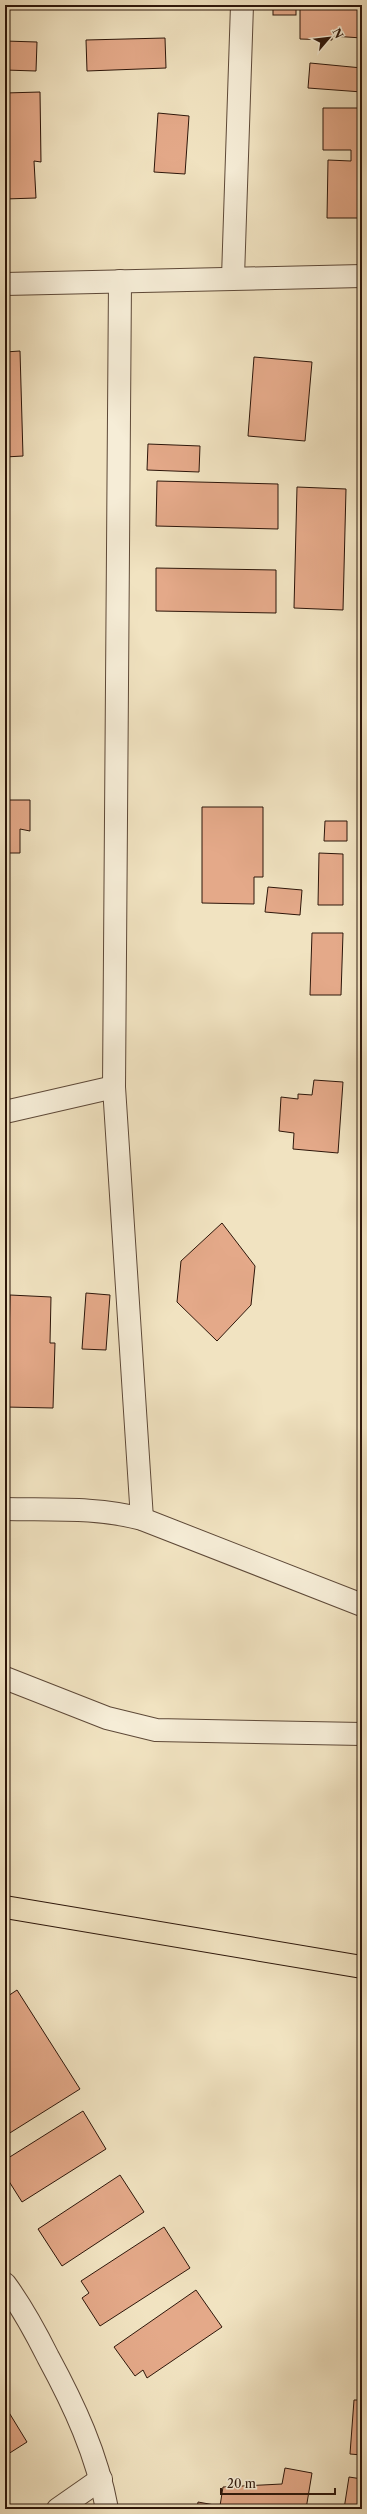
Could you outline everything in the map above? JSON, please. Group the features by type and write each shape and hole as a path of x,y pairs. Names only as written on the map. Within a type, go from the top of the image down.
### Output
{"main road":[{"path":"5,1907 362,1967"}],"street":[{"path":"233,277 242,5"},
{"path":"5,284 233,277 362,276"},
{"path":"120,281 114,1087 142,1519"},
{"path":"5,1112 114,1087"},
{"path":"5,1509 90,1511 124,1514 142,1519 362,1606"},
{"path":"5,1678 106,1718 156,1730 362,1734"},
{"path":"5,2284 22,2306 76,2409 101,2480 106,2509"},
{"path":"58,2509 101,2480"}],"shaded area":[{"path":"361,1143 362,1192 359,1192"}],"building":[{"path":"273,5 296,5 296,15 273,15"},
{"path":"311,5 362,5 362,38 332,36 332,40 300,39 300,7 311,7"},
{"path":"165,38 166,68 87,71 86,40"},
{"path":"5,41 37,42 36,71 5,70"},
{"path":"310,63 362,68 362,92 308,88"},
{"path":"40,92 41,162 34,161 36,198 5,199 5,93"},
{"path":"323,108 362,108 362,218 327,218 328,160 351,161 351,150 323,150"},
{"path":"158,113 189,116 185,174 154,172"},
{"path":"360,343 362,343 362,404 361,404"},
{"path":"20,351 23,456 5,457 5,352"},
{"path":"254,357 312,362 305,441 248,436"},
{"path":"148,444 200,446 199,472 147,470"},
{"path":"157,481 278,484 278,529 156,526"},
{"path":"297,487 346,489 343,610 294,608"},
{"path":"156,568 276,570 276,613 156,611"},
{"path":"5,800 30,800 30,831 20,829 20,853 5,853"},
{"path":"202,807 263,807 263,877 254,877 254,904 202,903"},
{"path":"325,821 347,821 347,841 324,841"},
{"path":"319,853 343,854 343,905 318,905"},
{"path":"268,887 302,890 300,915 265,912"},
{"path":"361,932 362,999 359,999"},
{"path":"312,933 343,933 341,995 310,995"},
{"path":"314,1080 343,1082 338,1153 293,1149 294,1133 279,1131 281,1097 298,1099 298,1094 312,1095"},
{"path":"222,1223 255,1266 251,1305 217,1341 177,1302 181,1261"},
{"path":"86,1293 110,1295 106,1350 82,1349"},
{"path":"10,1295 51,1297 50,1343 55,1343 53,1408 5,1407 5,1342 9,1342"},
{"path":"17,1990 80,2089 5,2136 5,1998"},
{"path":"83,2111 106,2149 22,2202 5,2175 5,2160"},
{"path":"120,2175 144,2212 62,2266 38,2229"},
{"path":"164,2227 190,2268 100,2326 82,2298 89,2293 81,2281"},
{"path":"196,2290 222,2327 147,2378 143,2370 135,2376 114,2347"},
{"path":"354,2400 362,2400 362,2455 350,2454"},
{"path":"5,2406 27,2442 5,2456"},
{"path":"285,2468 312,2473 306,2509 197,2509 198,2502 220,2506 223,2487 282,2484"},
{"path":"349,2477 362,2479 362,2509 344,2509"}]}
